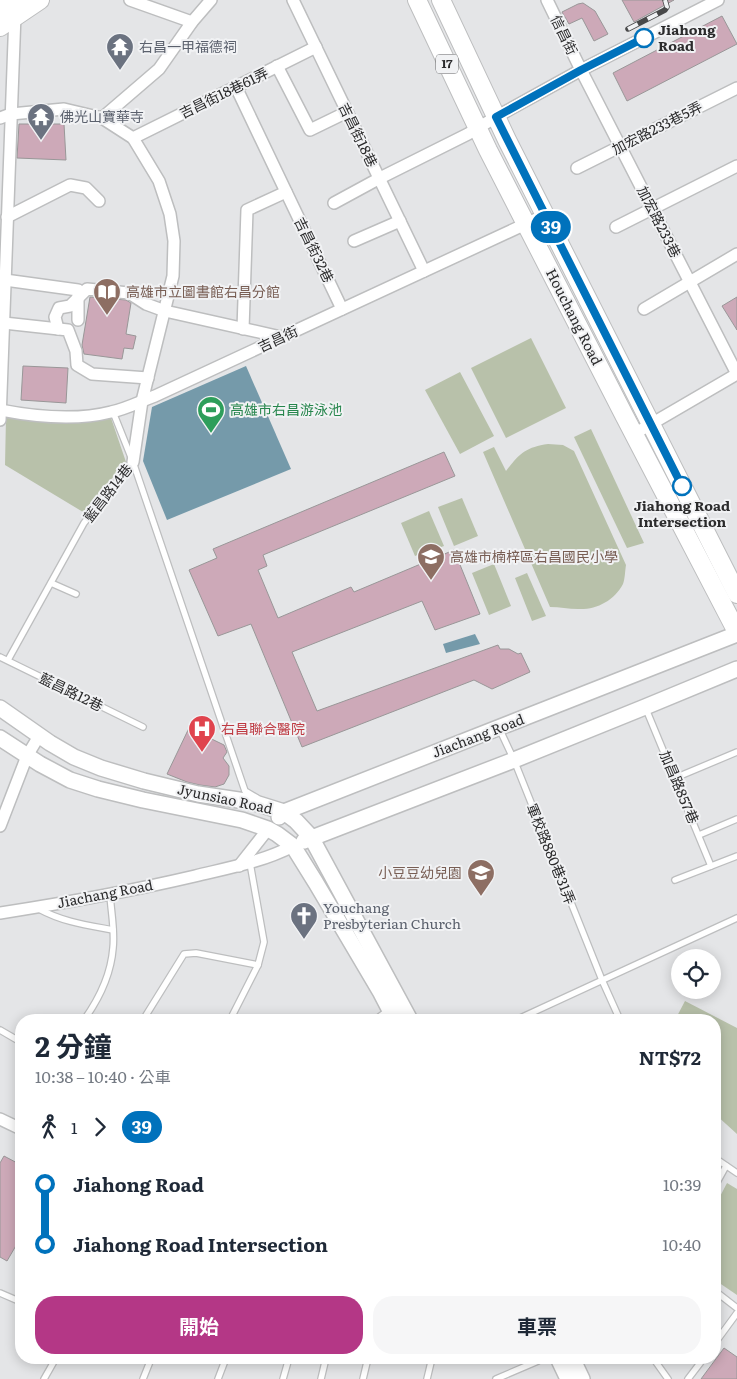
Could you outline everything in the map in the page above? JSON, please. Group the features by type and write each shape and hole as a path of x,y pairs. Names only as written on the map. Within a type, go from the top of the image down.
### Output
{"main road":[{"path":"0,27 11,7 40,0"},
{"name":"Houchang Road","path":"417,0 526,223 737,633"},
{"name":"Houchang Road","path":"441,0 496,117 737,594"}],"street":[{"path":"130,0 192,22"},
{"path":"102,118 159,68 192,22 211,0"},
{"name":"吉昌街18巷","path":"292,0 424,271"},
{"name":"信昌街","path":"547,0 581,70"},
{"path":"334,203 478,128 581,70 718,0"},
{"path":"0,420 5,280 3,265 8,217 11,114 11,7"},
{"name":"吉昌街18巷61弄","path":"133,138 316,47"},
{"path":"277,66 310,130 347,112"},
{"name":"加宏路233巷","path":"581,70 737,374"},
{"name":"吉昌街32巷","path":"236,87 342,309"},
{"name":"加宏路233巷5弄","path":"577,168 737,88"},
{"name":"藍昌路14巷","path":"0,118 11,114 64,109 102,118 133,138 159,181 170,214 174,241 174,276 142,401 133,462"},
{"path":"616,228 737,166"},
{"path":"8,217 70,185 86,188 99,201"},
{"path":"243,329 247,210 286,192"},
{"name":"吉昌街","path":"0,411 55,418 91,416 113,412 155,396 545,215"},
{"path":"354,241 400,221"},
{"path":"644,308 737,254"},
{"path":"5,280 78,290 78,320"},
{"path":"58,329 55,317 59,308 70,306 88,289 129,293 146,304 165,311 281,337"},
{"path":"4,323 68,330 76,350 77,365 92,374 148,378"},
{"path":"634,434 737,374"},
{"name":"Jiachang Road","path":"245,864 268,829 284,812 737,633"},
{"name":"Jiachang Road","path":"0,914 110,894 267,858 311,837 514,760 737,669"},
{"name":"Jyunsiao Road","path":"0,708 74,758 144,781 198,794 252,802 284,812 296,821 311,837 395,1011"},
{"path":"0,826 27,756 39,736"},
{"name":"Jyunsiao Road","path":"0,738 27,756 70,780 144,800 242,820 268,829 293,846 395,1011"},
{"path":"0,1119 15,1126"},
{"path":"561,1364 568,1379"},
{"path":"575,1364 582,1379"}],"lane":[{"path":"113,412 133,462 245,791 284,812"},
{"name":"藍昌路14巷","path":"8,660 84,523 133,462"},
{"path":"50,583 76,594"},
{"name":"藍昌路12巷","path":"0,657 143,727"},
{"name":"加昌路857巷","path":"645,708 711,866"},
{"name":"軍校路880巷31弄","path":"500,728 617,1014"},
{"path":"675,778 737,752"},
{"path":"699,835 737,819"},
{"path":"675,880 737,856"},
{"path":"233,1014 258,965 264,942 245,864"},
{"path":"88,1014 106,981 112,955 113,930 110,894"},
{"path":"37,908 52,916 75,924 113,930"},
{"path":"529,1014 737,918"},
{"path":"147,1014 184,954 196,953 258,965"},
{"path":"0,1030 15,1039"},
{"path":"721,1162 737,1173"},
{"path":"721,1175 726,1166"},
{"path":"0,1292 15,1299"},
{"path":"721,1296 737,1308"},
{"path":"721,1334 737,1313"},
{"path":"44,1379 53,1364"},
{"path":"143,1379 148,1364"},
{"path":"218,1379 224,1364"},
{"path":"283,1379 287,1364"},
{"path":"321,1379 325,1364"},
{"path":"363,1379 367,1364"},
{"path":"427,1379 431,1364"},
{"path":"496,1379 531,1364"},
{"path":"657,1364 668,1379"},
{"path":"688,1379 699,1364"}],"green space":[{"path":"531,338 566,408 506,438 471,368"},
{"path":"460,372 494,436 460,454 425,390"},
{"path":"6,417 54,423 111,418 126,462 83,512 5,465"},
{"path":"591,429 644,543 627,548 574,437"},
{"path":"548,444 563,445 574,451 626,565 624,582 615,595 610,600 591,608 550,607 483,452 494,447 506,471 528,449"},
{"path":"462,498 478,536 454,546 438,507"},
{"path":"429,511 444,546 415,556 401,523"},
{"path":"494,564 511,606 489,615 472,573"},
{"path":"527,573 546,616 532,621 515,578"},
{"path":"685,1001 710,1014 678,1014"},
{"path":"721,1020 737,1028 737,1134 721,1119"},
{"path":"727,1183 737,1189 737,1295 721,1284 721,1194"}],"water":[{"name":"高雄市右昌游泳池","path":"246,366 291,469 167,520 143,461 152,407"},
{"path":"475,634 480,644 446,653 443,644"}],"building":[{"path":"622,0 674,0 634,22"},
{"path":"583,3 595,11 608,34 594,41 582,18 569,24 562,12"},
{"path":"722,16 737,44 627,101 613,73"},
{"name":"佛光山寶華寺","path":"19,124 64,124 66,160 17,158"},
{"name":"高雄市立圖書館右昌分館","path":"90,297 126,300 131,303 126,334 136,336 133,349 124,348 122,359 84,354 82,345"},
{"path":"737,297 737,330 722,306"},
{"path":"23,366 68,368 66,403 21,400"},
{"path":"444,452 455,476 263,555 267,566 258,570 278,618 351,587 354,592 454,550 480,614 435,630 422,601 292,652 317,711 498,645 500,649 509,649 518,654 521,653 530,672 492,689 474,680 302,747 251,624 218,636 189,570 217,558 213,549"},
{"name":"右昌聯合醫院","path":"189,728 224,745 227,752 223,758 229,766 229,775 224,784 215,787 200,785 167,774"},
{"path":"4,1156 15,1162 15,1247 7,1261 0,1257 0,1163"},
{"path":"724,1348 737,1357 737,1379 701,1379 712,1364 721,1364 721,1352"}],"railway":[{"path":"628,29 665,10 667,7 665,0"}],"bus line":[{"name":"39","path":"644,38 496,117 682,486"}],"place":[{"name":"Jiahong Road","path":"644,38"},
{"name":"右昌一甲福德祠","path":"120,71"},
{"name":"佛光山寶華寺","path":"41,141"},
{"name":"高雄市立圖書館右昌分館","path":"107,316"},
{"name":"高雄市右昌游泳池","path":"211,434"},
{"name":"Jiahong Road Intersection","path":"682,486"},
{"name":"高雄市楠梓區右昌國民小學","path":"431,581"},
{"name":"右昌聯合醫院","path":"202,753"},
{"name":"小豆豆幼兒園","path":"481,897"},
{"name":"Youchang Presbyterian Church","path":"304,940"}]}
